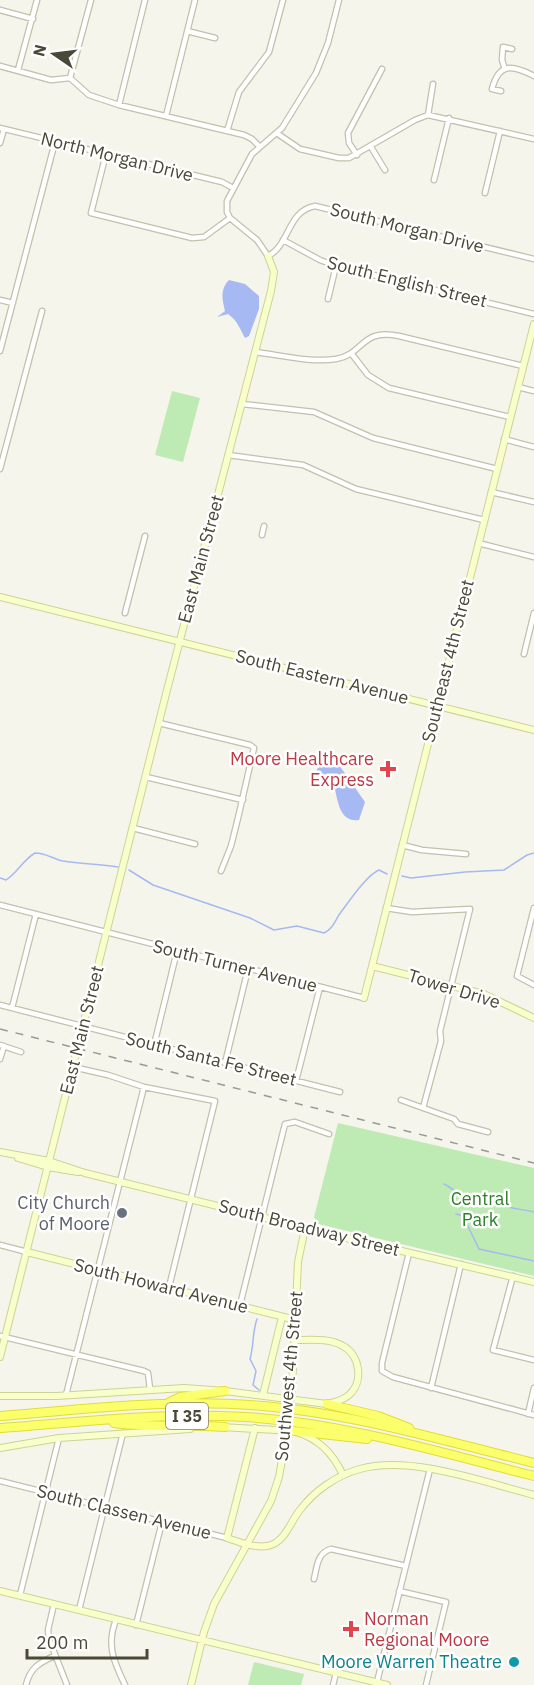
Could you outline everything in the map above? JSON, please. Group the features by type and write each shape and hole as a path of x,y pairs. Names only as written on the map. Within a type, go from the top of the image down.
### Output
{"highway":[{"path":"166,1404 180,1396 225,1391"},
{"name":"I 35","path":"1,1416 166,1404 246,1405 304,1411 366,1422 534,1463"},
{"path":"327,1404 388,1419 430,1438"},
{"name":"I 35","path":"2,1428 170,1416 245,1417 302,1423 383,1439 534,1476"},
{"path":"98,1420 133,1425 225,1427"},
{"path":"294,1431 383,1439"}],"main road":[{"name":"East Main Street","path":"0,1357 3,1337 27,1252 179,642 273,282 274,267 268,256"},
{"name":"Southeast 4th Street","path":"364,998 436,705 534,324"},
{"name":"South Eastern Avenue","path":"0,597 534,730"},
{"name":"Tower Drive","path":"372,966 490,997 534,1018"},
{"name":"South Broadway Street","path":"3,1153 534,1282"},
{"name":"Southwest 4th Street","path":"191,1685 214,1604 256,1532 276,1488 292,1388 298,1261 305,1228"},
{"name":"South Howard Avenue","path":"27,1252 296,1320"},
{"path":"263,1395 282,1317"},
{"path":"0,1396 66,1395 150,1389 225,1391 327,1404 343,1400 354,1389 358,1371 355,1358 345,1347 335,1343 295,1340"},
{"path":"0,1448 59,1438 225,1427 294,1431 324,1446 343,1475"},
{"path":"227,1538 255,1428"},
{"path":"256,1532 264,1546 280,1540 307,1502 325,1487 343,1475 383,1465 410,1465 534,1495"},
{"name":"South Classen Avenue","path":"227,1538 264,1546"},
{"path":"0,1591 387,1685"}],"street":[{"path":"18,70 37,0"},
{"path":"70,78 91,0"},
{"path":"119,105 145,0"},
{"path":"166,116 195,0"},
{"path":"227,130 239,92 269,52 283,0"},
{"path":"268,256 257,240 230,218 226,204 252,154 259,146 278,134 321,62 339,0"},
{"path":"0,10 33,19"},
{"path":"188,31 214,38"},
{"path":"505,69 502,60 503,47 512,49"},
{"path":"0,66 51,80 70,78 89,95 119,105 248,136 259,146"},
{"path":"501,91 492,89 497,76 505,69 517,68 534,76"},
{"path":"357,155 349,143 348,133 382,69"},
{"path":"428,115 433,84"},
{"path":"278,134 287,142 306,151 344,159 357,155 415,120 428,115 534,139"},
{"path":"434,180 449,118"},
{"path":"0,143 2,128"},
{"name":"North Morgan Drive","path":"2,128 222,182 233,188"},
{"path":"485,193 500,131"},
{"path":"0,351 55,142"},
{"path":"370,147 385,170"},
{"path":"106,154 91,213 192,238 204,237 230,218"},
{"name":"South Morgan Drive","path":"268,256 277,250 299,214 315,206 534,259"},
{"name":"South English Street","path":"283,240 336,266 534,314"},
{"path":"328,299 336,266"},
{"path":"0,300 13,303"},
{"path":"0,469 42,311"},
{"path":"255,352 327,360 339,359 351,353 370,337 378,334 391,334 523,366"},
{"path":"351,353 368,375 389,387 510,417"},
{"path":"518,387 534,391"},
{"path":"242,404 314,412 373,438 497,469"},
{"path":"504,440 534,447"},
{"path":"228,455 303,465 356,489 484,520"},
{"path":"491,492 534,502"},
{"path":"262,535 264,525"},
{"path":"125,613 145,536"},
{"path":"478,543 534,557"},
{"path":"524,654 534,613"},
{"path":"159,723 250,745 254,748 231,846 221,871"},
{"path":"146,777 243,800"},
{"path":"133,828 195,844"},
{"path":"402,845 466,854"},
{"name":"South Turner Avenue","path":"0,905 364,998"},
{"path":"386,908 412,912 470,909 440,1031 441,1041 423,1108"},
{"path":"534,908 517,976 534,985"},
{"path":"12,1008 36,914"},
{"path":"154,1045 177,951"},
{"path":"225,1063 248,969"},
{"path":"296,1081 320,987"},
{"name":"South Santa Fe Street","path":"0,1005 340,1092"},
{"path":"0,1059 2,1046 21,1052"},
{"path":"73,1067 144,1087 215,1101 169,1287"},
{"path":"66,1395 144,1087"},
{"path":"401,1100 454,1119 458,1124 488,1132"},
{"path":"240,1305 285,1125 295,1122 328,1134"},
{"path":"0,1245 27,1252"},
{"path":"409,1252 382,1371 388,1376 534,1415"},
{"path":"430,1388 461,1264"},
{"path":"513,1276 494,1350 534,1360"},
{"path":"3,1337 147,1372 150,1389"},
{"path":"528,1414 534,1388"},
{"path":"79,1610 123,1433"},
{"path":"20,1595 59,1438"},
{"path":"377,1682 430,1469"},
{"name":"South Classen Avenue","path":"0,1481 227,1538"},
{"path":"136,1625 162,1522"},
{"path":"314,1580 318,1560 327,1551 334,1550 406,1566"},
{"path":"399,1591 446,1602 426,1685"},
{"path":"54,1604 48,1634 54,1656 67,1685"},
{"path":"116,1620 111,1633 111,1649 125,1685"},
{"path":"26,1685 29,1674 35,1666 54,1656"},
{"path":"333,1685 336,1673"}],"green space":[{"path":"172,391 200,398 183,462 155,455"},
{"name":"Central Park","path":"338,1123 534,1168 534,1276 318,1224 314,1217"},
{"path":"254,1662 304,1674 301,1685 248,1685"}],"water":[{"path":"229,280 245,284 259,296 259,309 249,336 245,338 231,316 228,314 217,317 225,311 223,291"},
{"path":"324,763 339,765 365,802 359,820 351,820 342,812 332,779 316,774 317,769"}],"waterway":[{"path":"0,878 6,880 35,853 63,861 118,867"},
{"path":"402,876 411,878 504,870 534,853"},
{"path":"129,870 153,885 250,918 274,930 297,926 324,933 332,926 369,877 379,870 387,874"},
{"path":"444,1184 469,1201 481,1197 500,1205 534,1212"},
{"path":"456,1214 463,1216 479,1249 534,1261"},
{"path":"257,1319 250,1359 256,1371 253,1385 259,1390"}],"railway":[{"path":"0,1029 534,1163"}],"place":[{"name":"Moore Healthcare Express","path":"388,769"},
{"name":"City Church of Moore","path":"122,1213"},
{"name":"Norman Regional Moore","path":"351,1629"},
{"name":"Moore Warren Theatre","path":"514,1662"}]}
